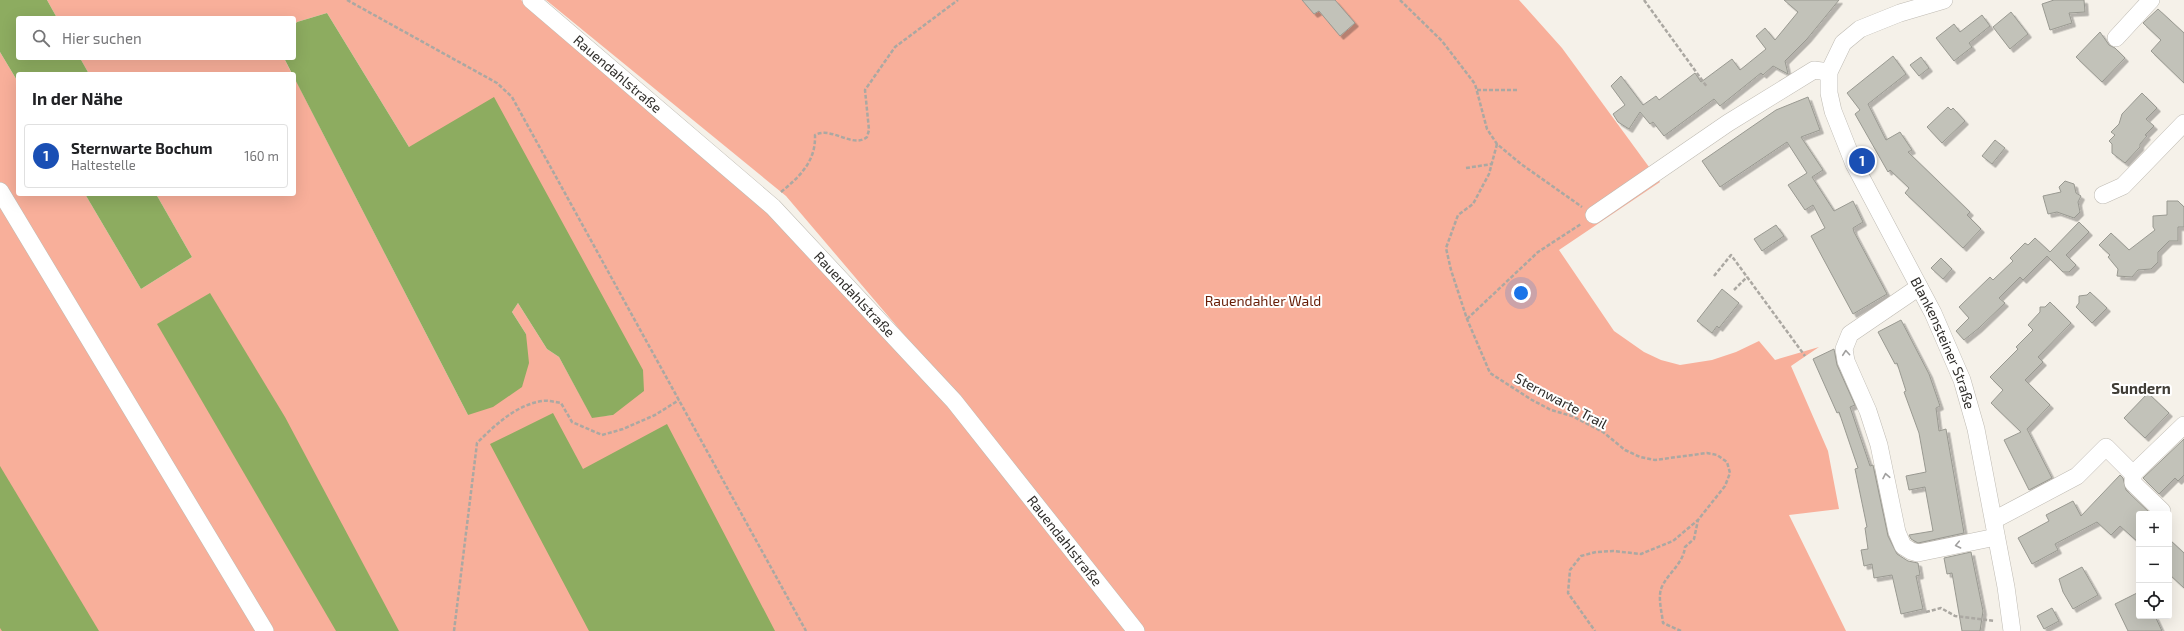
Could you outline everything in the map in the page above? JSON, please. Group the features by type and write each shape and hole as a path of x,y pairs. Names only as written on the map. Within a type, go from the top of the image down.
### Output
{"street":[{"name":"Rauendahlstraße","path":"530,0 768,203 954,400 1136,631"},
{"name":"Blankensteiner Straße","path":"1944,0 1895,6 1860,29 1843,43 1829,72 1829,93 1834,111 1854,164 1919,287 1944,338 1962,380 1976,429 1995,528 2011,627"},
{"path":"2116,38 2151,0"},
{"path":"1594,216 1618,191 1814,70 1829,72"},
{"path":"2103,195 2123,186 2184,123"},
{"path":"0,191 265,631"},
{"path":"1919,287 1850,334 1844,349 1846,361 1868,411 1879,445 1897,532 1903,546 1911,552 1918,553 1995,528 2077,476 2106,447 2133,474 2133,483 2162,511"},
{"path":"2133,474 2184,425"}],"path":[{"path":"347,0 497,84 512,97 806,631"},
{"path":"768,203 799,177 810,164 816,135 826,132 858,141 867,137 869,130 865,90 895,47 958,0"},
{"path":"1400,0 1442,41 1463,66 1477,90 1481,112 1487,129 1497,144 1521,164 1594,216 1538,252 1467,319"},
{"path":"1644,0 1707,87"},
{"path":"1477,90 1517,90"},
{"name":"Sternwarte Trail","path":"1497,144 1489,174 1473,204 1458,215 1446,248 1451,270 1467,319 1490,373 1532,400 1551,410 1572,416 1603,432 1625,450 1640,457 1655,460 1707,453 1717,455 1727,462 1730,473 1725,486 1698,520 1673,541 1641,554 1613,551 1596,552 1581,556 1577,560 1570,570 1568,593 1596,631"},
{"path":"1466,168 1492,164"},
{"path":"1714,276 1731,255 1805,356"},
{"path":"1734,290 1747,277"},
{"path":"454,631 477,443 496,423 514,412 543,401 561,403 572,422 602,435 623,429 655,415 679,400"},
{"path":"1681,631 1663,623 1660,606 1661,590 1684,556 1685,547 1694,539 1698,520"},
{"path":"1926,612 1941,608 1955,616 2011,627"}],"green space":[{"path":"47,0 521,0 770,211 953,409 1129,631 0,631 0,52 16,79 16,196 86,196 141,289 192,257 157,196 296,196 296,81 468,415 526,334 512,312 518,303 547,349 559,357 592,417 613,415 409,147 327,13 296,23 296,16 56,16"},
{"name":"Rauendahler Wald","path":"546,0 1519,0 1562,48 1660,182 1559,250 1614,331 1644,352 1661,360 1680,365 1712,360 1736,352 1759,341 1775,360 1819,347 1791,366 1828,451 1839,509 1789,515 1846,631 1142,631 957,397 786,196"},
{"path":"81,60 285,60 291,72 88,72"}],"shaded area":[{"path":"0,0 47,0 56,16 16,16 16,60 81,60 88,72 16,72 16,79 0,52"},
{"path":"327,13 409,147 494,97 643,370 644,391 613,415 592,418 559,357 547,349 518,303 512,312 526,334 529,363 522,387 493,407 468,415 296,81 296,72 291,72 285,60 296,60 297,22"},
{"path":"86,196 157,196 192,257 141,289"},
{"path":"210,293 285,417 399,631 336,631 157,324"},
{"path":"553,413 583,469 667,424 775,631 589,631 490,444"},
{"path":"0,466 99,631 2,631 0,628"}],"building":[{"path":"1302,0 1335,0 1355,23 1340,36 1319,11 1314,14"},
{"path":"1784,0 1839,0 1807,39 1785,61 1788,74 1773,66 1763,75 1761,73 1720,106 1714,99 1664,136 1653,122 1650,124 1640,112 1629,129 1618,122 1613,114 1625,105 1611,86 1621,76 1643,105 1656,96 1659,100 1695,73 1701,82 1732,59 1740,70 1766,49 1756,36 1765,28 1775,40 1798,12"},
{"path":"2054,0 2084,0 2085,12 2069,13 2072,23 2050,30 2042,4"},
{"path":"2158,9 2184,33 2184,83 2151,51 2161,40 2143,23"},
{"path":"2011,12 2028,34 2010,49 1993,27"},
{"path":"1982,15 1990,26 1969,43 1972,47 1954,61 1936,38 1954,24 1960,32"},
{"path":"2100,32 2109,45 2115,48 2125,58 2102,82 2076,57"},
{"path":"1893,56 1906,74 1868,104 1886,140 1900,132 1912,150 1908,152 1970,212 1967,215 1981,229 1963,248 1905,193 1909,188 1890,170 1888,172 1855,114 1860,110 1847,93"},
{"path":"1921,57 1929,68 1919,76 1910,65"},
{"path":"2142,93 2157,108 2146,119 2154,126 2145,135 2147,136 2140,144 2140,147 2125,163 2112,153 2112,144 2109,141 2115,135 2111,132 2119,124 2122,114"},
{"path":"1808,97 1820,130 1801,137 1823,170 1812,177 1834,211 1853,201 1863,222 1853,228 1854,232 1887,294 1853,314 1811,236 1825,228 1813,205 1805,210 1788,185 1807,173 1787,142 1720,187 1702,161 1776,110"},
{"path":"1948,107 1951,110 1953,108 1965,121 1942,143 1927,127"},
{"path":"1995,140 2005,148 1992,164 1982,156"},
{"path":"2065,181 2074,184 2076,193 2081,196 2078,202 2080,212 2074,218 2057,212 2048,214 2043,196 2061,192 2059,187"},
{"path":"2167,201 2178,201 2184,207 2184,227 2178,227 2178,241 2169,241 2158,252 2158,262 2151,269 2138,270 2132,277 2117,276 2118,269 2108,257 2110,255 2099,245 2111,233 2129,250 2155,230 2153,227 2153,216 2167,215"},
{"path":"2079,222 2089,232 2066,255 2076,265 2069,272 2063,272 2047,256 2023,280 2020,277 1999,298 2005,303 1964,340 1956,331 1969,318 1959,307 1990,277 1993,280 2013,261 2010,258 2025,243 2028,245 2035,238 2050,252"},
{"path":"1776,225 1784,236 1762,251 1754,239"},
{"path":"1941,258 1952,269 1943,279 1931,268"},
{"path":"1722,289 1739,303 1719,328 1717,326 1712,333 1697,321"},
{"path":"2090,292 2107,308 2092,323 2076,307 2079,303 2079,296 2087,295"},
{"path":"2050,302 2071,323 2038,357 2043,362 2025,380 2050,405 2027,429 2052,478 2029,490 2004,440 2021,432 1991,403 2003,390 1990,377 2018,349 2016,347 2033,330 2028,325 2040,312 2040,307 2045,307"},
{"path":"1901,320 1929,374 1940,406 1936,408 1939,431 1946,429 1964,533 1918,543 1911,539 1909,535 1933,531 1925,487 1909,490 1906,476 1926,472 1919,433 1904,392 1906,391 1897,363 1895,364 1878,332"},
{"path":"1834,349 1837,365 1855,405 1850,407 1870,466 1873,465 1888,536 1897,554 1908,561 1918,563 1920,575 1916,576 1923,609 1901,614 1892,575 1874,578 1872,564 1864,566 1861,550 1868,549 1865,528 1867,527 1855,469 1858,468 1839,412 1837,413 1813,359"},
{"path":"2148,393 2169,413 2145,438 2124,418"},
{"path":"2184,439 2184,475 2178,481 2175,478 2159,494 2143,478"},
{"path":"2120,475 2123,478 2126,490 2148,511 2136,511 2136,540 2120,526 2111,535 2097,522 2055,544 2058,550 2032,564 2018,538 2049,521 2046,515 2073,501 2081,516"},
{"path":"2172,542 2184,553 2184,588 2172,577"},
{"path":"1971,552 1983,611 1980,631 1962,631 1952,573 1947,574 1944,558"},
{"path":"2082,567 2098,595 2073,609 2063,592 2059,579"},
{"path":"2136,594 2136,619 2156,619 2162,631 2128,631 2115,604"},
{"path":"2052,608 2059,621 2044,629 2037,616"}],"place":[{"name":"Sternwarte Bochum","path":"1862,161"}],"district":[{"name":"Sundern","path":"2141,389"}]}
